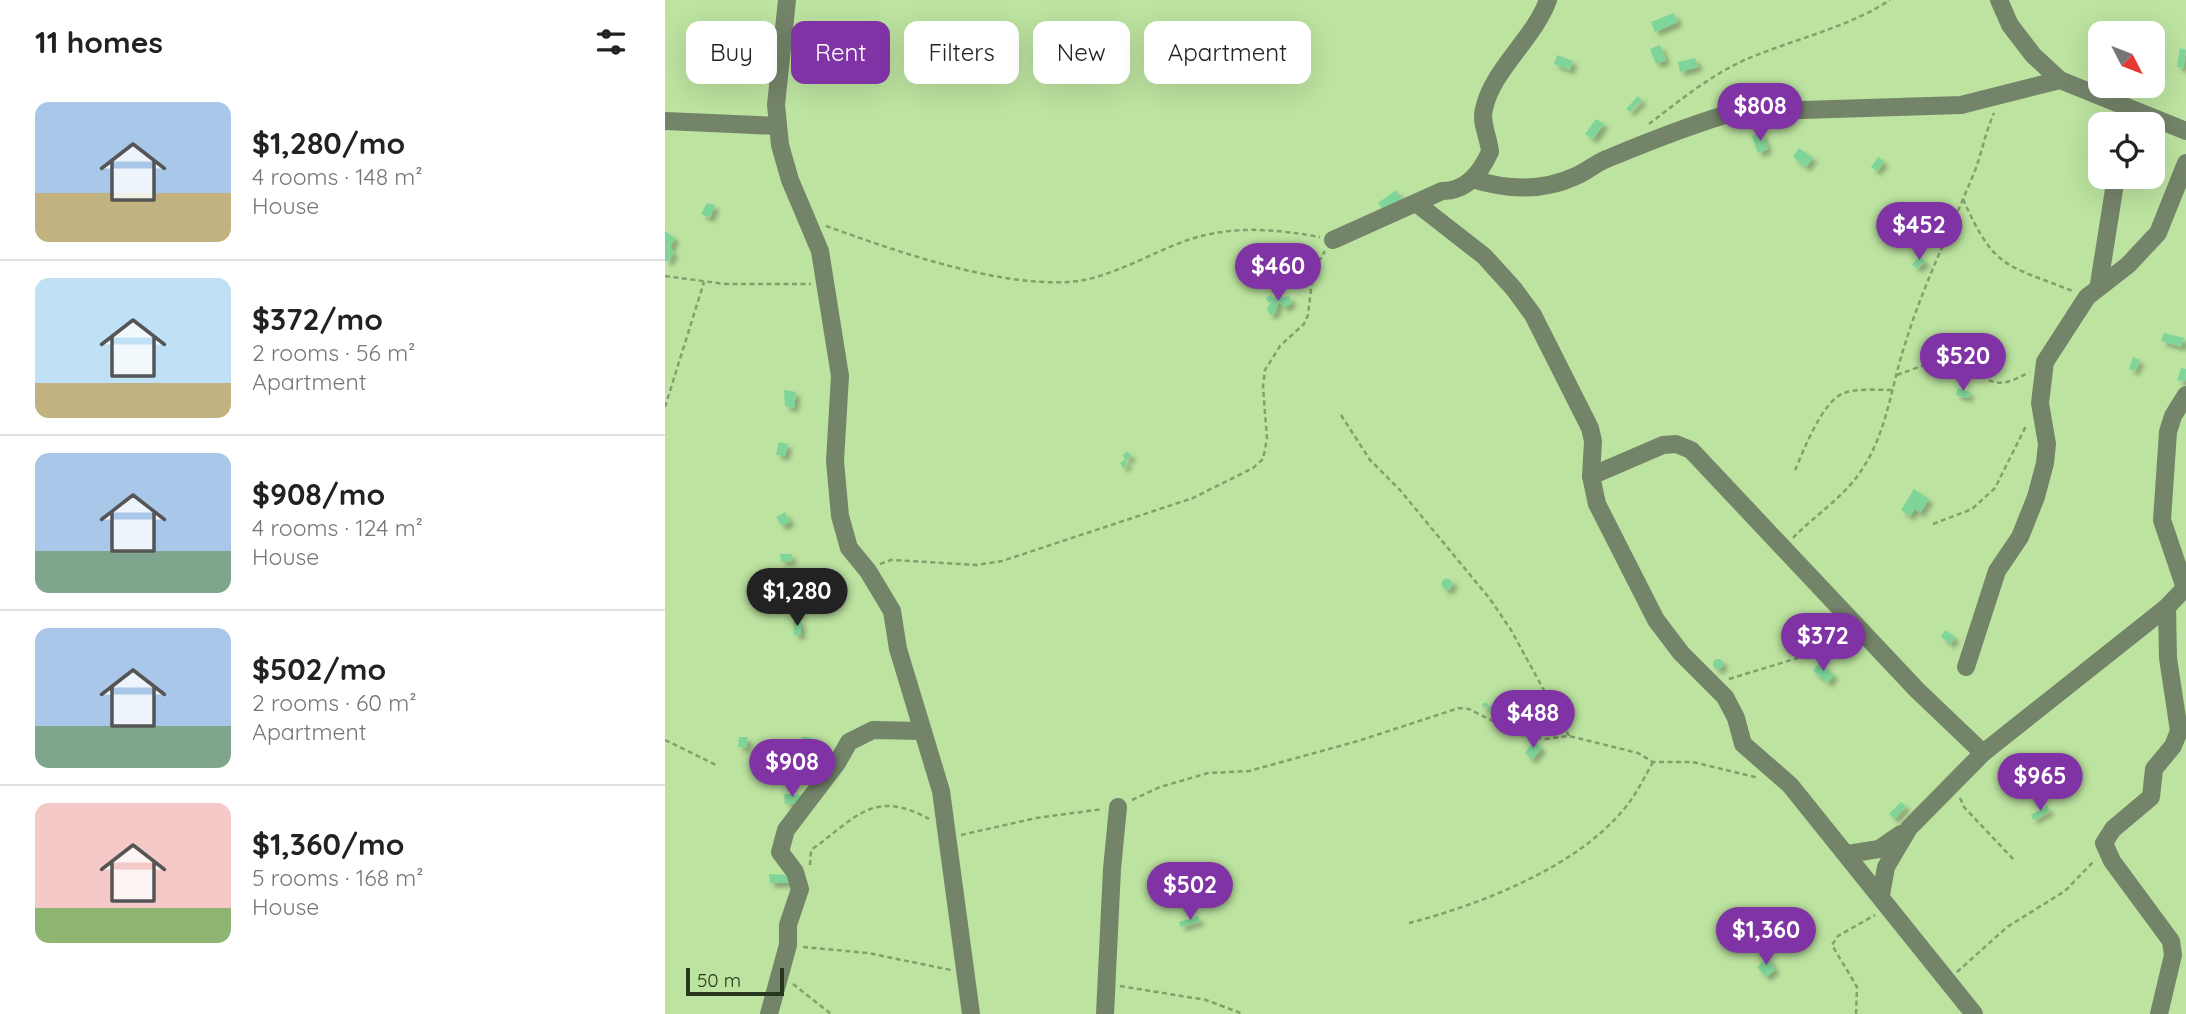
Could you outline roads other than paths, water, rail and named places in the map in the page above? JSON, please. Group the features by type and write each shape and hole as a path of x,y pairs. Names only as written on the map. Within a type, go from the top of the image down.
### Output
{"street":[{"path":"787,0 776,105 778,126 790,180 820,251 840,376 835,461 840,516 849,548 868,571 892,611 898,649 941,791 971,1014"},
{"path":"1333,240 1442,191 1454,191 1472,179 1490,152 1483,108 1513,56 1530,36 1548,0"},
{"path":"1999,0 2018,35 2033,55 2060,80 2120,112"},
{"path":"1472,179 1502,188 1547,185 1568,180 1605,159 1704,121 1745,111 1961,105 2060,80"},
{"path":"665,121 778,126"},
{"path":"2165,126 2186,131"},
{"path":"1966,667 1997,571 2019,537 2036,497 2047,444 2040,404 2045,362 2093,290 2128,265 2158,233 2186,163"},
{"path":"2093,290 2114,189"},
{"path":"1416,203 1484,256 1533,315 1590,428 1593,441 1591,475 1597,504 1656,620 1732,707 1743,744 1790,785 1886,901 1968,1012"},
{"path":"1847,854 1879,849 1909,828 1983,753 2167,607 2186,588 2162,520 2168,432 2172,416 2186,395"},
{"path":"1591,475 1663,445 1691,450 1867,638 1983,753"},
{"path":"2159,1014 2173,955 2171,941 2105,850 2107,836 2151,797 2154,769 2177,739 2179,731 2168,658 2167,607"},
{"path":"769,1014 788,945 788,925 800,890 798,879 781,852 786,830 837,763 849,742 873,730 922,731"},
{"path":"1105,1014 1118,807"},
{"path":"1886,901 1886,867 1909,828"}]}
